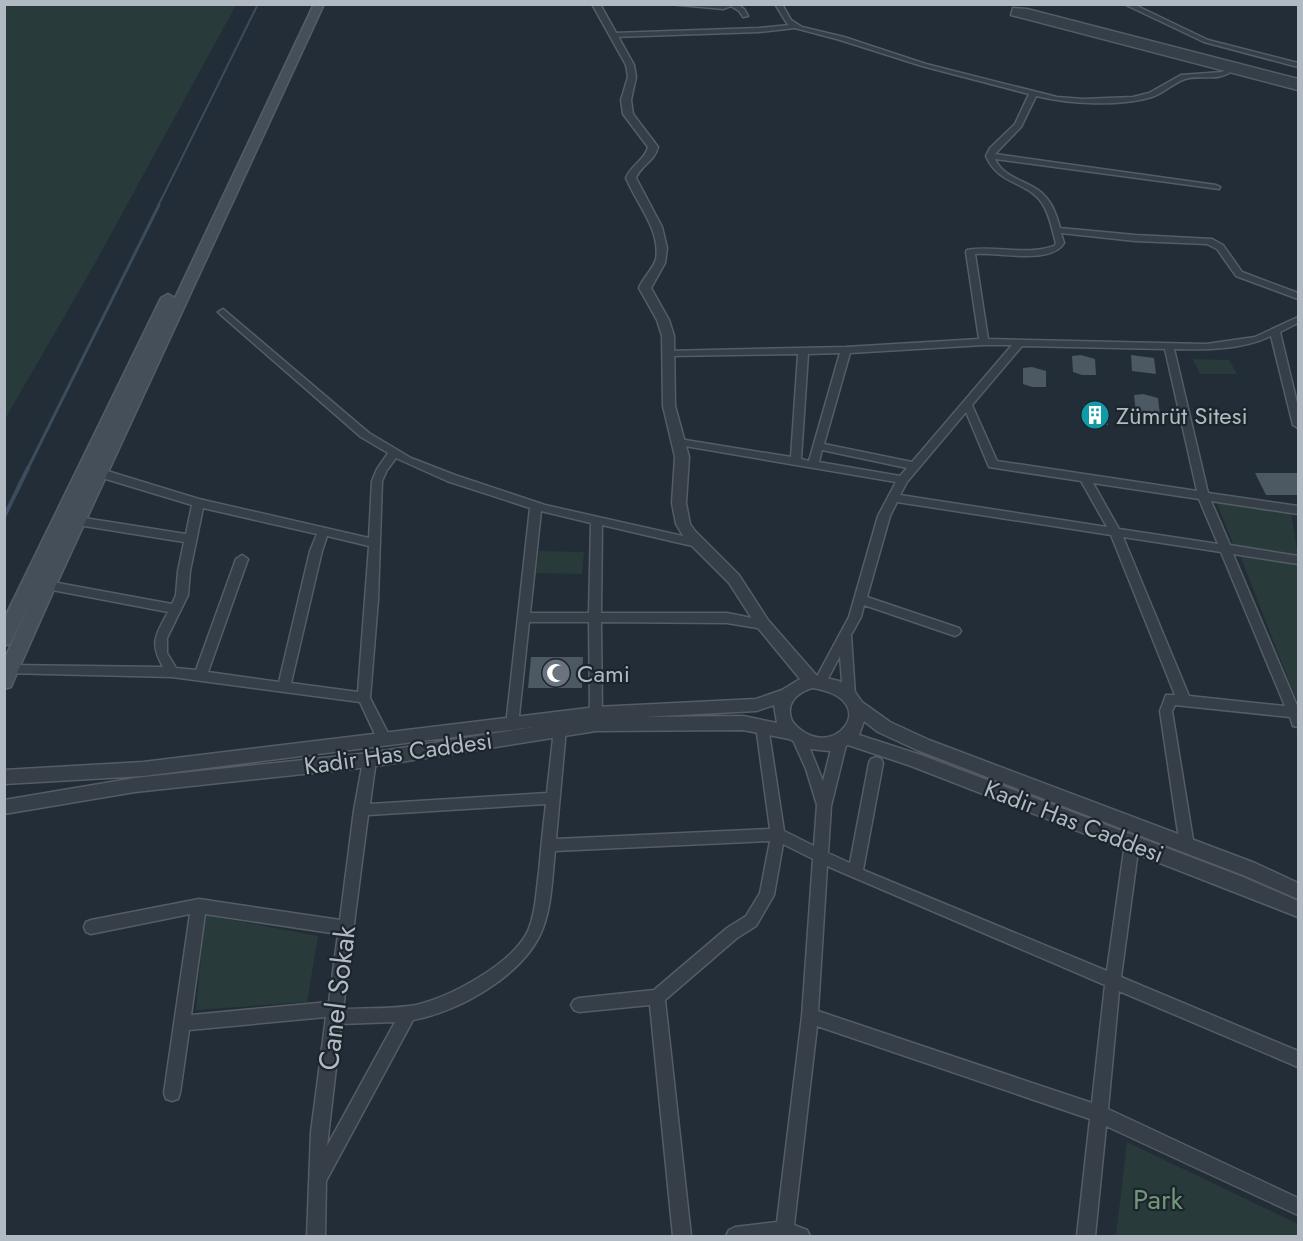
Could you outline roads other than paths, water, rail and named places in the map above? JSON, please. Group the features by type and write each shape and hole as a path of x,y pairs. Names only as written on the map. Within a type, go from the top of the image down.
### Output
{"main road":[{"path":"4,639 309,4"},
{"path":"7,676 47,585 319,4"}],"street":[{"path":"596,4 632,70 631,85 626,100 627,110 653,147 652,155 634,171 631,178 652,218 660,242 660,262 645,288 666,328 669,353 669,406 679,442 682,470 680,510 686,529 734,579 763,624 816,682"},
{"path":"672,4 723,7 731,4 742,10 745,16"},
{"path":"778,4 788,21 794,26 924,65 1033,94 1083,101 1133,99 1151,94 1184,77 1224,74 1230,69"},
{"path":"1127,4 1206,41 1299,65"},
{"path":"1299,82 1024,11 1016,10 1014,13 1299,87"},
{"path":"614,35 759,30 794,26"},
{"path":"984,342 970,252 1051,251 1060,245 1043,199 1004,174 992,162 990,156 1021,120 1033,94"},
{"path":"990,156 1216,187"},
{"path":"1056,230 1135,238 1209,241 1220,247 1239,274 1298,295"},
{"path":"223,312 365,435 394,453 444,476 536,506 701,544"},
{"path":"669,353 803,352 984,342 1169,347 1230,345 1257,339 1299,320"},
{"path":"1275,332 1299,426"},
{"path":"816,682 847,634 861,599 884,516 903,480 1018,344"},
{"path":"1169,347 1203,495 1297,716"},
{"path":"813,465 846,350"},
{"path":"796,462 803,352"},
{"path":"1287,382 1299,384"},
{"path":"967,404 993,464 1299,510"},
{"path":"679,442 903,480"},
{"path":"819,446 915,466"},
{"path":"384,739 364,699 378,476 394,453"},
{"path":"100,473 198,503 374,543"},
{"path":"1084,477 1116,533 1184,700"},
{"path":"894,498 1299,560"},
{"path":"172,672 163,660 160,646 163,631 176,609 183,586 184,570 198,503"},
{"path":"512,725 536,506"},
{"path":"78,521 190,539"},
{"path":"596,713 594,618 597,521"},
{"path":"284,687 315,551 323,533"},
{"path":"201,675 242,559"},
{"path":"47,585 176,609"},
{"path":"861,599 955,632"},
{"path":"524,617 727,618 763,624"},
{"path":"735,1236 790,1234 823,855 824,806 843,740 856,727 859,714 853,701 846,666 847,634"},
{"path":"7,676 172,672 364,699"},
{"path":"824,806 813,769 796,736 781,714 786,695 797,686 816,682 836,686 853,701"},
{"name":"Kadir Has Caddesi","path":"4,777 143,769 596,713 756,705 786,695"},
{"path":"1187,846 1166,711 1170,699 1297,716"},
{"name":"Kadir Has Caddesi","path":"853,701 884,727 923,745 1299,891"},
{"name":"Kadir Has Caddesi","path":"4,807 135,785 369,760 596,724 743,723 796,736"},
{"path":"579,1005 657,997 758,912 767,895 778,835 762,726"},
{"path":"182,1023 335,1013 409,1012 437,1005 478,985 512,961 524,948 535,930 542,909 560,729"},
{"path":"796,736 824,745 843,740"},
{"name":"Kadir Has Caddesi","path":"843,740 907,757 1299,909"},
{"name":"Canel Sokak","path":"315,1236 319,1132 369,760"},
{"path":"855,873 876,763"},
{"path":"361,810 553,798"},
{"path":"549,845 778,835 823,855 855,873 1299,1059"},
{"path":"1086,1236 1113,980 1132,843"},
{"path":"91,927 199,906 346,928"},
{"path":"172,1093 199,906"},
{"path":"657,997 682,1236"},
{"path":"317,1181 409,1012"},
{"path":"810,1016 1099,1114 1299,1207"}],"waterway":[{"path":"158,206 258,4"},
{"path":"27,470 159,205"},
{"path":"4,517 28,468"}],"place":[{"name":"Zümrüt Sitesi","path":"1095,415"},
{"name":"Cami","path":"556,673"}],"park label":[{"name":"Park","path":"1158,1199"}]}
